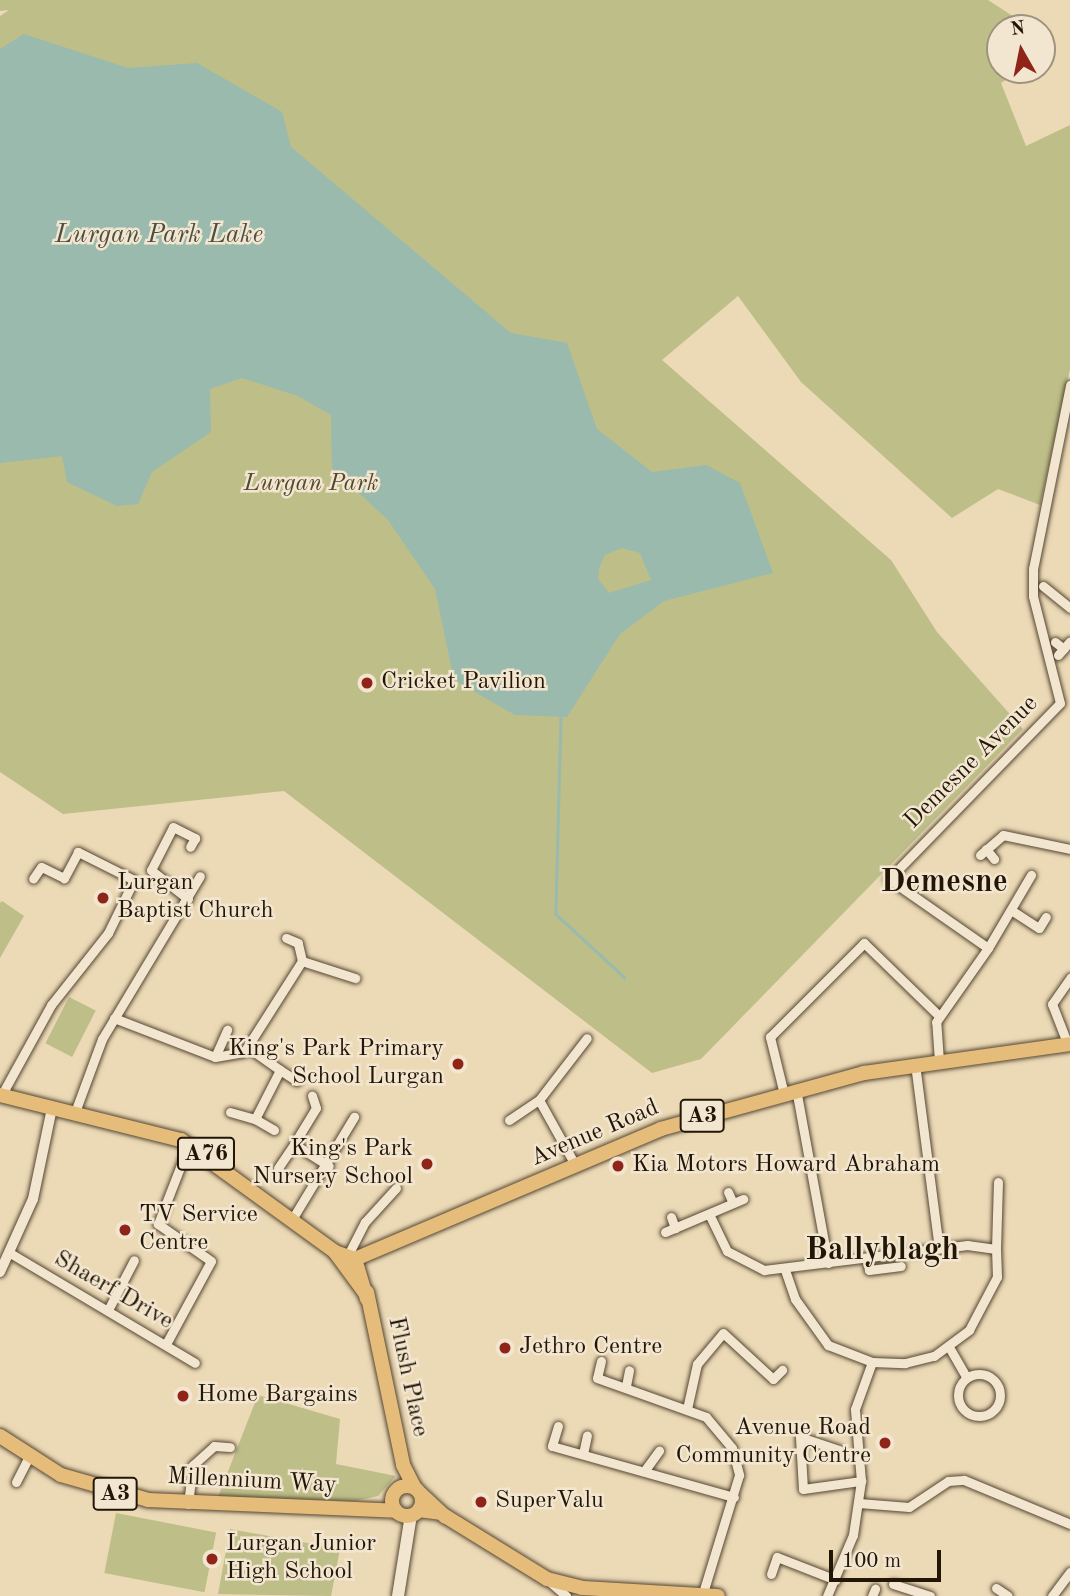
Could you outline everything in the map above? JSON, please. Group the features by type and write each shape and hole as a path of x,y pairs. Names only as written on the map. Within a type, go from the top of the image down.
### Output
{"main road":[{"name":"Avenue Road","path":"350,1257 574,1163 790,1089 915,1064 1069,1044"},
{"name":"A76","path":"1,1096 75,1112 189,1144 291,1221 350,1257"},
{"name":"Flush Place","path":"350,1257 366,1296 403,1465 407,1502 440,1513 547,1579 583,1592 703,1593 718,1596"},
{"path":"350,1257 366,1296"},
{"name":"Millennium Way","path":"0,1427 24,1451"},
{"name":"Millennium Way","path":"0,1436 88,1486 188,1504 370,1508 407,1502"},
{"path":"398,1596 407,1502"}],"street":[{"name":"Demesne Avenue","path":"988,948 889,878 1060,703 1033,596 1033,569 1070,385"},
{"path":"1046,592 1070,608"},
{"path":"1055,642 1064,648"},
{"path":"188,899 151,870 173,827 195,838 190,847"},
{"path":"994,859 983,852 1003,835 1070,849"},
{"path":"1,1096 51,1005 108,933 134,880 78,852 65,878 41,867 33,879"},
{"path":"939,1061 939,1016 988,948 1031,875"},
{"path":"75,1112 91,1059 200,876"},
{"path":"1011,910 1039,928 1046,917"},
{"path":"114,1018 215,1057 248,1048 302,961 298,943 286,938"},
{"path":"828,1263 790,1089 770,1037 864,943 939,1016"},
{"path":"302,961 355,978"},
{"path":"1069,1044 1052,1004 1070,978"},
{"path":"215,1057 227,1030"},
{"path":"509,1120 539,1100 587,1038"},
{"path":"248,1048 297,1081"},
{"path":"915,1064 939,1248"},
{"path":"255,1119 281,1070"},
{"path":"278,1168 316,1108 312,1096"},
{"path":"539,1100 574,1163"},
{"path":"0,1272 33,1199 52,1108"},
{"path":"230,1112 255,1119 274,1130"},
{"path":"291,1221 328,1166 354,1117"},
{"path":"166,1344 211,1261 158,1224 189,1144"},
{"path":"294,1144 328,1166"},
{"path":"785,1270 795,1299 828,1345 872,1362 905,1363 949,1347 981,1313 999,1266 996,1249 998,1182"},
{"path":"350,1257 365,1222 396,1188"},
{"path":"728,1192 733,1203"},
{"path":"665,1232 743,1199"},
{"path":"709,1214 738,1261 785,1270 988,1243 996,1249"},
{"path":"671,1217 676,1228"},
{"name":"Shaerf Drive","path":"10,1253 195,1363"},
{"path":"867,1258 869,1270 897,1266 891,1255"},
{"path":"108,1310 134,1260"},
{"path":"687,1409 697,1364 723,1332 773,1379 782,1370"},
{"path":"949,1347 966,1377"},
{"path":"601,1361 597,1378 687,1409 719,1426 732,1448 739,1475 703,1593"},
{"path":"827,1596 835,1580 859,1503 861,1481 855,1409 872,1362"},
{"path":"626,1387 629,1370"},
{"path":"980,1373 993,1379 1000,1399 992,1412 980,1416 962,1408 958,1388 966,1377 980,1373"},
{"path":"558,1426 552,1446 734,1497"},
{"path":"583,1454 587,1435"},
{"path":"839,1450 800,1437 803,1489 861,1481"},
{"path":"188,1504 193,1465 214,1446 230,1447"},
{"path":"16,1482 24,1451"},
{"path":"645,1471 659,1451"},
{"path":"859,1503 909,1507 948,1481 964,1480 1070,1524"},
{"path":"771,1574 777,1557 835,1580"},
{"path":"1052,1596 1070,1572"},
{"path":"547,1579 565,1596"},
{"path":"893,1584 930,1596"},
{"path":"1002,1584 1008,1596"}],"green space":[{"name":"Lurgan Park","path":"0,0 988,0 1010,14 986,14 986,84 1001,84 1026,146 1070,125 1070,369 1040,505 998,489 952,518 801,382 738,296 662,360 891,560 937,632 1023,729 701,1059 652,1073 284,791 63,814 0,772 0,16 9,10 0,11"},
{"path":"2,901 24,916 0,958 0,903"},
{"path":"69,997 96,1011 72,1057 45,1043"},
{"path":"258,1395 340,1419 336,1464 396,1476 378,1496 355,1501 218,1497"},
{"path":"116,1513 216,1532 204,1592 104,1573"},
{"path":"230,1529 340,1549 331,1596 218,1594"}],"water":[{"name":"Lurgan Park Lake","path":"24,34 128,68 197,63 282,112 291,147 511,333 567,343 597,429 652,472 706,465 740,483 773,573 664,601 620,634 567,717 515,715 454,680 435,589 388,520 332,468 331,415 298,396 242,378 210,389 211,432 152,472 138,504 117,506 67,482 62,456 0,463 0,49","holes":["622,548 640,553 651,580 609,593 598,579 599,568 605,555"]}],"waterway":[{"path":"561,717 556,914 624,977"}],"place":[{"name":"Cricket Pavilion","path":"367,683"},
{"name":"Lurgan Baptist Church","path":"103,898"},
{"name":"King's Park Primary School Lurgan","path":"458,1064"},
{"name":"King's Park Nursery School","path":"427,1164"},
{"name":"Kia Motors Howard Abraham","path":"618,1166"},
{"name":"TV Service Centre","path":"125,1230"},
{"name":"Jethro Centre","path":"505,1348"},
{"name":"Home Bargains","path":"183,1396"},
{"name":"Avenue Road Community Centre","path":"885,1443"},
{"name":"SuperValu","path":"481,1502"},
{"name":"Lurgan Junior High School","path":"212,1559"}],"district":[{"name":"Demesne","path":"944,883"},
{"name":"Ballyblagh","path":"882,1251"}]}
